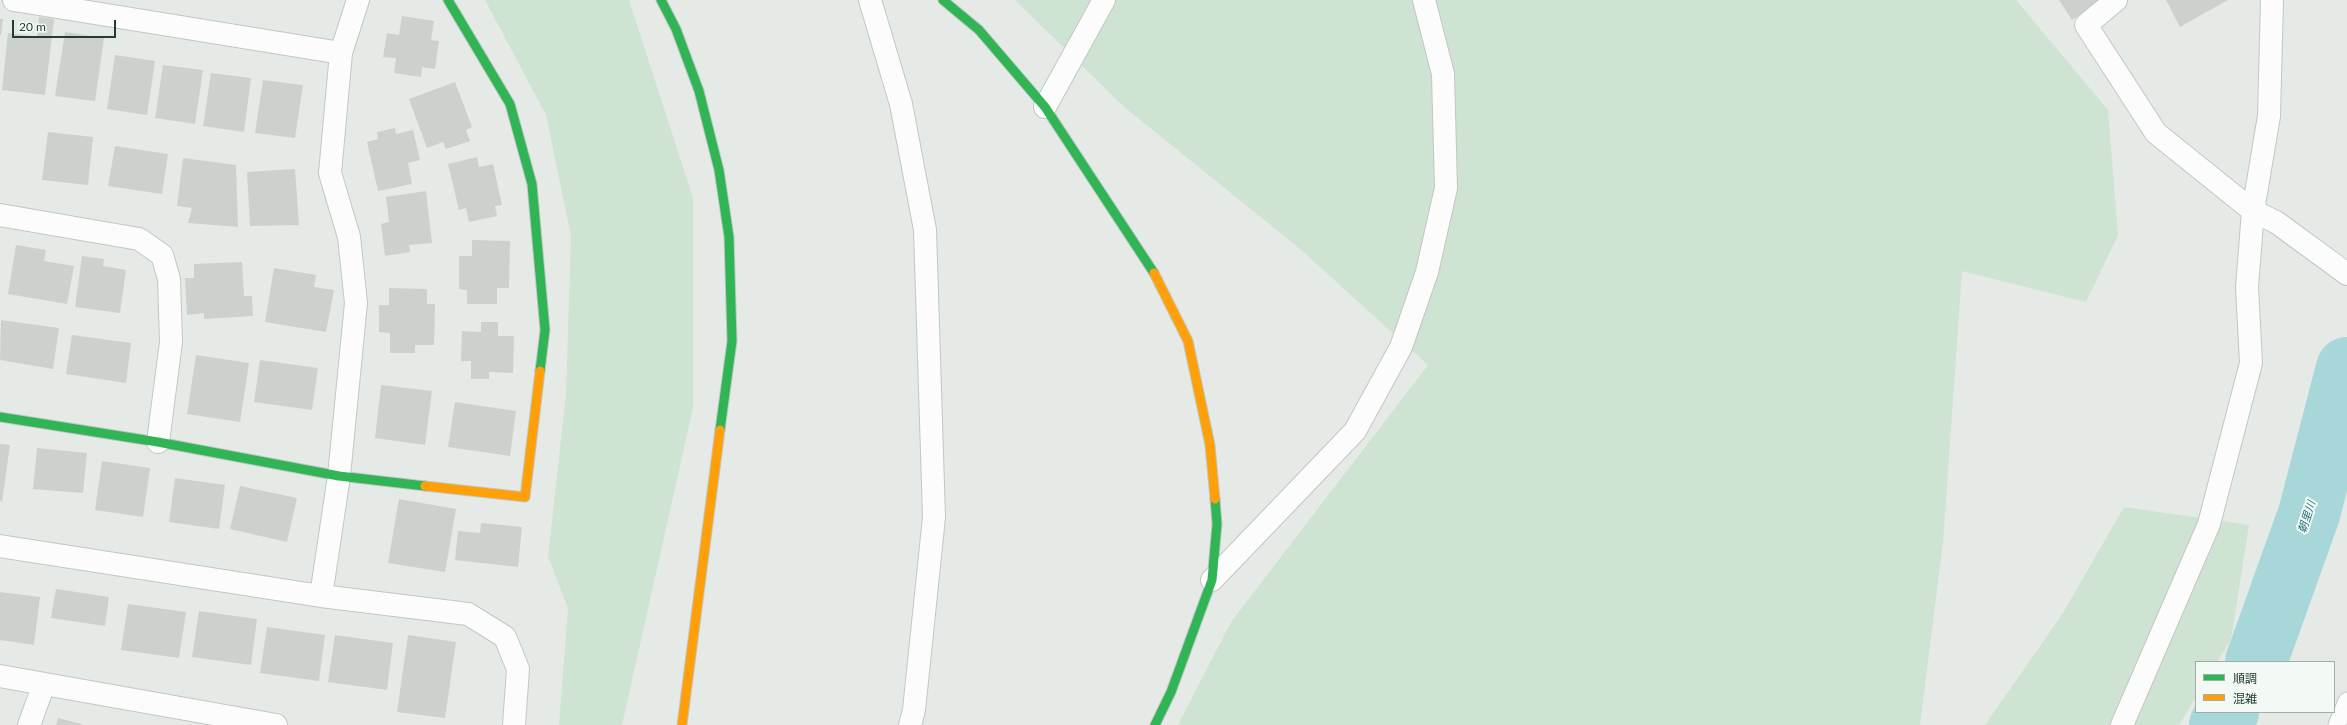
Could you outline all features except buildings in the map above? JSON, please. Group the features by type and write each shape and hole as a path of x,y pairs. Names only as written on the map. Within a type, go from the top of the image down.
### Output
{"street":[{"path":"14,0 341,52"},
{"path":"321,596 339,476 356,303 348,237 330,174 341,52 358,0"},
{"path":"0,417 158,442 339,476 525,497 545,330 532,184 510,104 448,0"},
{"path":"661,0 676,29 699,91 719,170 729,237 732,341 682,725"},
{"path":"870,0 901,104 925,230 934,517 914,710 910,725"},
{"path":"942,0 979,30 1045,107 1153,270 1188,341 1210,445 1217,524 1212,580 1172,692 1155,725"},
{"path":"1045,107 1104,0"},
{"path":"1212,580 1355,431 1401,347 1427,272 1446,188 1443,74 1424,0"},
{"path":"2116,0 2086,25 2156,133 2253,211 2276,222 2347,274"},
{"path":"2122,725 2209,524 2251,363 2247,287 2253,211 2269,116 2272,0"},
{"path":"0,215 139,239 162,255 168,280 172,342 158,442"},
{"path":"0,546 321,596 468,614 505,637 518,669 514,725"},
{"path":"0,676 276,725"},
{"path":"30,725 44,684"}],"lane":[{"path":"2337,725 2347,701"}],"green space":[{"path":"485,0 629,0 693,198 693,408 622,725 559,725 568,608 548,557 566,394 571,236 546,115"},
{"path":"1015,0 2016,0 2108,110 2118,235 2086,302 1962,271 1943,543 1920,725 1178,725 1231,622 1428,365 1299,248 1123,106"},
{"path":"2124,507 2249,525 2231,640 2218,661 2195,661 2195,699 2179,725 1985,725 2063,613"}],"waterway":[{"name":"朝里川","path":"2256,661 2309,514 2347,368"},
{"name":"朝里川","path":"2220,725 2227,713"}],"traffic: fast":[{"path":"448,0 510,104 532,184 545,330 540,371"},
{"path":"661,0 676,29 699,91 719,170 729,237 732,341 720,430"},
{"path":"943,0 979,30 1045,107 1154,273"},
{"path":"0,417 158,442 339,476 425,486"},
{"path":"1155,725 1171,692 1212,580 1217,524 1215,499"}],"traffic: slow":[{"path":"1154,273 1188,341 1210,445 1215,499"},
{"path":"425,486 525,497 540,371"},
{"path":"682,725 720,430"}]}
